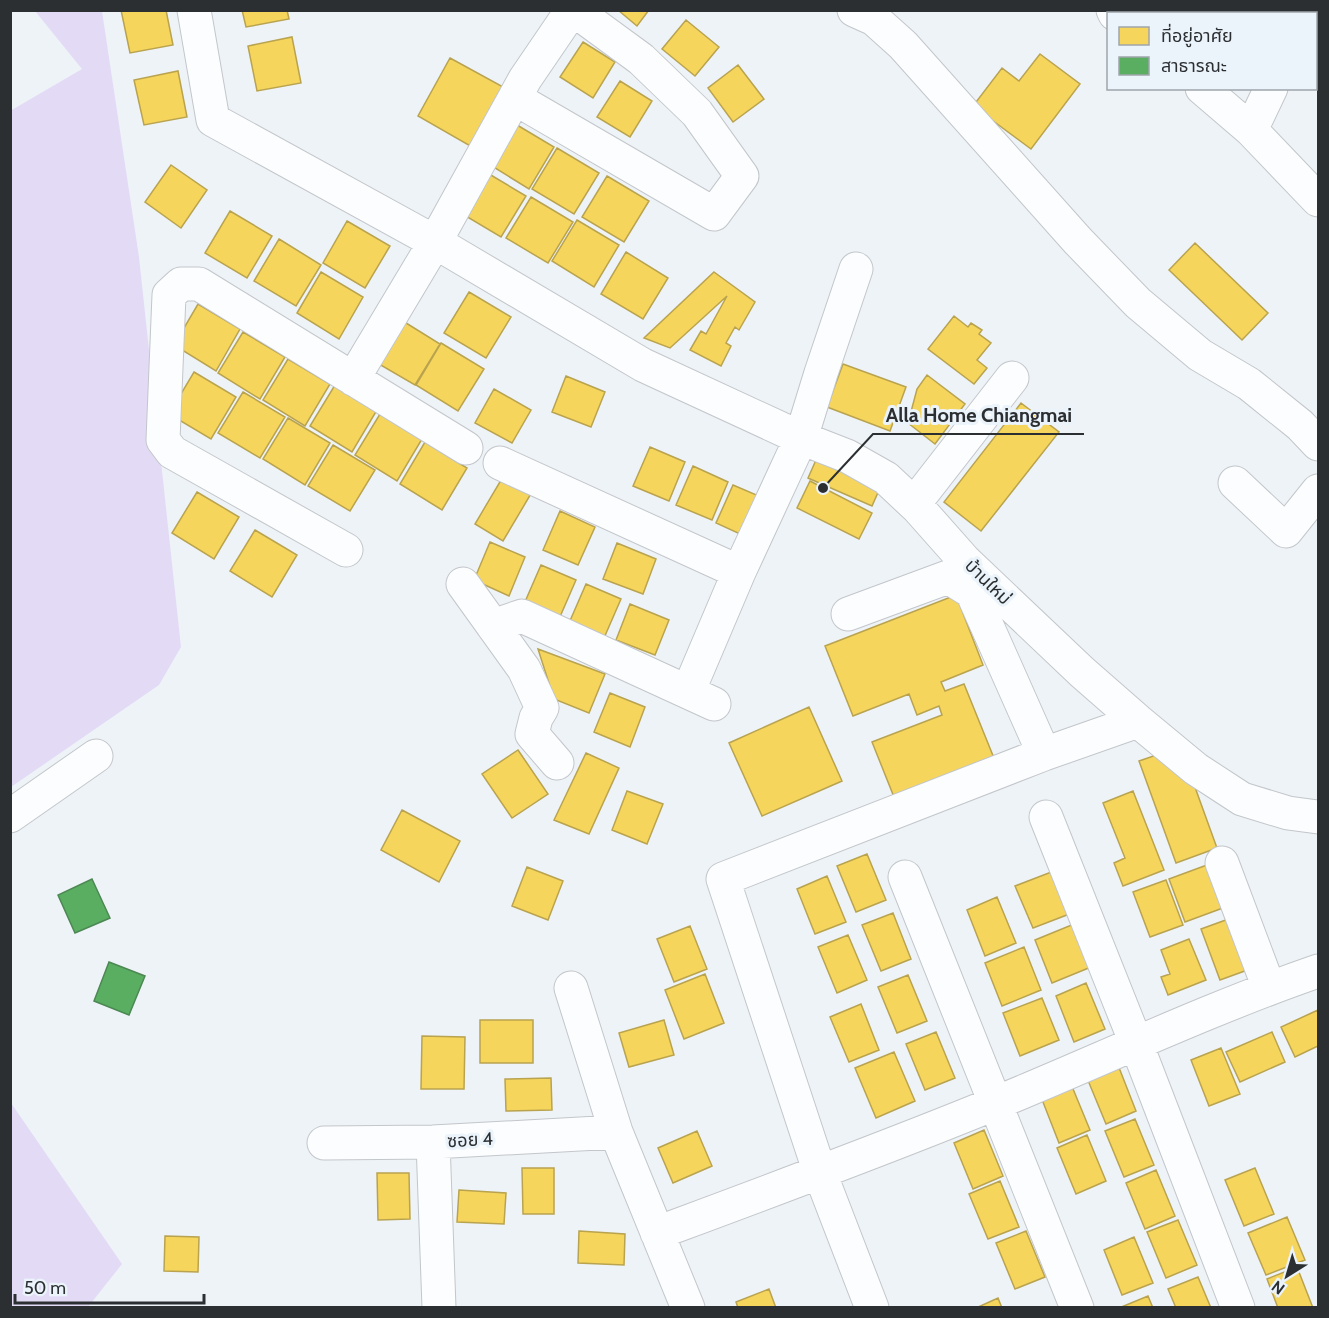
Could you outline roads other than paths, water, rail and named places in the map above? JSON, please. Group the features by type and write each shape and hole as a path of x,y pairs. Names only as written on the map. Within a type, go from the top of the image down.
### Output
{"street":[{"name":"บ้านใหม่","path":"194,10 213,120 435,242 644,365 801,438 847,456 886,478 914,504 965,561 1082,672 1196,769 1242,799 1288,813 1318,817"},
{"path":"352,379 435,242 525,80 573,10 641,59 697,113 742,176 714,214 516,99"},
{"path":"854,10 874,19 903,45 1078,241 1138,303 1200,355 1250,384 1300,425 1318,444"},
{"path":"1204,90 1251,130 1318,200"},
{"path":"1251,130 1270,90"},
{"path":"493,626 522,616 701,698 739,572 801,438 856,269"},
{"path":"346,550 172,452 163,440 169,295 181,284 199,284 466,448"},
{"path":"914,504 1012,378"},
{"path":"500,464 739,572"},
{"path":"1234,483 1286,531 1318,491"},
{"path":"848,614 948,577 972,592 1044,754"},
{"path":"462,584 524,669 542,708 536,718 532,734 556,763"},
{"path":"872,1308 820,1173 723,879 1044,754 1138,721"},
{"path":"10,816 96,756"},
{"path":"1046,817 1238,1308"},
{"path":"1222,863 1269,988"},
{"path":"905,877 1077,1308"},
{"path":"657,1233 820,1173 996,1103 1269,988 1318,971"},
{"path":"571,988 616,1132 688,1308"},
{"name":"ซอย 4","path":"324,1143 433,1142 616,1132"},
{"path":"433,1142 438,1308"}],"place":[{"name":"Alla Home Chiangmai","path":"823,488"}]}
